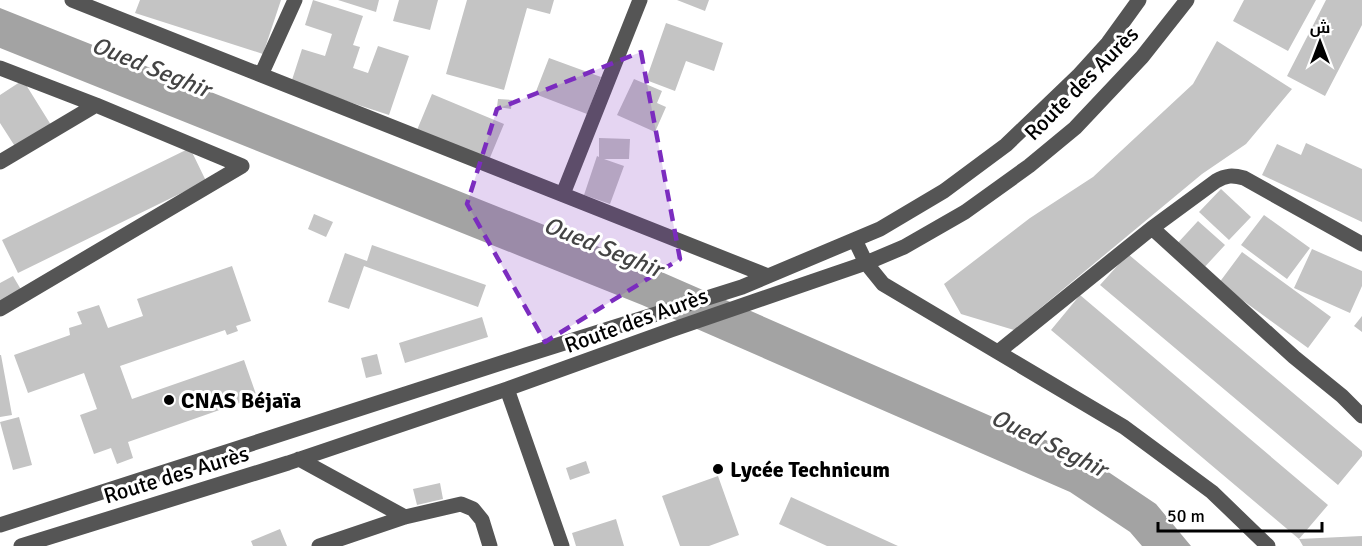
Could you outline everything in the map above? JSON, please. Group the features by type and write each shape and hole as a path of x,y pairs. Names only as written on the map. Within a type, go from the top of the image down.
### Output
{"street":[{"path":"72,0 768,276"},
{"path":"261,75 295,0"},
{"path":"562,194 640,0"},
{"name":"Route des Aurès","path":"0,525 742,287 880,229 944,191 1006,145 1078,76 1139,0"},
{"name":"Route des Aurès","path":"21,546 299,459 507,389 866,263 904,247 965,212 1029,166 1075,128 1142,57 1187,0"},
{"path":"0,68 242,166 0,309"},
{"path":"0,162 96,105"},
{"path":"998,352 1152,228 1224,176 1244,178 1362,244"},
{"path":"1152,228 1362,416"},
{"path":"855,240 866,263 883,284 1124,427 1212,492 1268,546"},
{"path":"507,389 562,546"},
{"path":"299,459 405,517"},
{"path":"319,546 405,517 461,504 473,509 482,520 490,546"}],"highlighted area":[{"path":"641,52 680,259 545,342 467,204 497,109"}],"water":[{"name":"Oued Seghir","path":"0,8 657,270 1089,459 1156,504 1191,546 1142,546 1130,532 1070,492 642,305 0,48"}],"building":[{"path":"140,0 281,0 263,54 135,13"},
{"path":"313,0 363,16 353,45 360,47 353,68 368,73 378,46 409,56 389,115 291,83 302,49 325,56 332,34 305,25"},
{"path":"338,0 379,0 376,12"},
{"path":"399,0 438,0 430,30 393,21"},
{"path":"467,0 554,0 550,14 527,8 504,90 446,74"},
{"path":"677,0 709,0 705,11"},
{"path":"1244,0 1316,0 1288,51 1233,21"},
{"path":"1326,0 1362,0 1362,25 1325,96 1287,76"},
{"path":"666,23 723,43 714,71 686,61 675,91 646,80"},
{"path":"1217,41 1292,89 1246,144 1202,174 1014,330 961,314 944,284 1030,218 1093,177 1193,84"},
{"path":"549,58 601,77 587,114 535,94"},
{"path":"634,79 662,91 657,103 666,107 655,132 617,115"},
{"path":"23,80 51,125 16,148 0,123 0,95"},
{"path":"432,94 504,124 489,160 417,130"},
{"path":"498,99 512,100 511,109 497,107"},
{"path":"599,138 630,139 629,159 604,159 624,166 610,204 584,195 597,156 599,157"},
{"path":"1306,143 1362,169 1362,222 1262,175 1277,144 1301,155"},
{"path":"190,148 206,181 18,273 2,240"},
{"path":"1221,189 1251,217 1229,240 1199,212"},
{"path":"314,214 333,222 326,237 308,229"},
{"path":"1264,215 1310,248 1287,279 1241,245"},
{"path":"1198,221 1225,245 1201,271 1174,247"},
{"path":"372,245 486,285 478,307 364,266 349,309 328,302 345,253 367,261"},
{"path":"1312,249 1362,271 1362,286 1350,313 1294,288"},
{"path":"1242,252 1331,317 1308,348 1219,283"},
{"path":"1128,254 1362,451 1362,456 1338,485 1100,285"},
{"path":"232,266 251,321 236,326 238,331 227,335 225,330 120,366 132,399 244,360 257,397 128,442 133,458 117,464 111,448 94,454 80,415 97,409 84,373 28,393 14,355 70,335 69,328 82,324 77,312 99,305 108,328 143,316 137,299"},
{"path":"13,276 23,293 0,302 0,283"},
{"path":"1080,295 1328,505 1299,539 1051,330"},
{"path":"1362,316 1362,332 1354,326"},
{"path":"482,317 488,337 405,363 399,343"},
{"path":"377,354 382,374 366,378 361,358"},
{"path":"0,355 12,415 0,417"},
{"path":"19,417 32,465 13,470 0,422"},
{"path":"586,461 590,473 570,480 566,468"},
{"path":"718,476 739,535 709,546 680,546 662,496"},
{"path":"440,483 443,499 417,505 413,489"},
{"path":"791,497 898,546 827,546 779,524"},
{"path":"616,519 624,546 576,546 572,533"},
{"path":"280,529 287,546 253,546 251,541"},
{"path":"1362,536 1362,546 1303,546 1299,539"}],"place":[{"name":"CNAS Béjaïa","path":"169,400"},
{"name":"Lycée Technicum","path":"718,469"}]}
